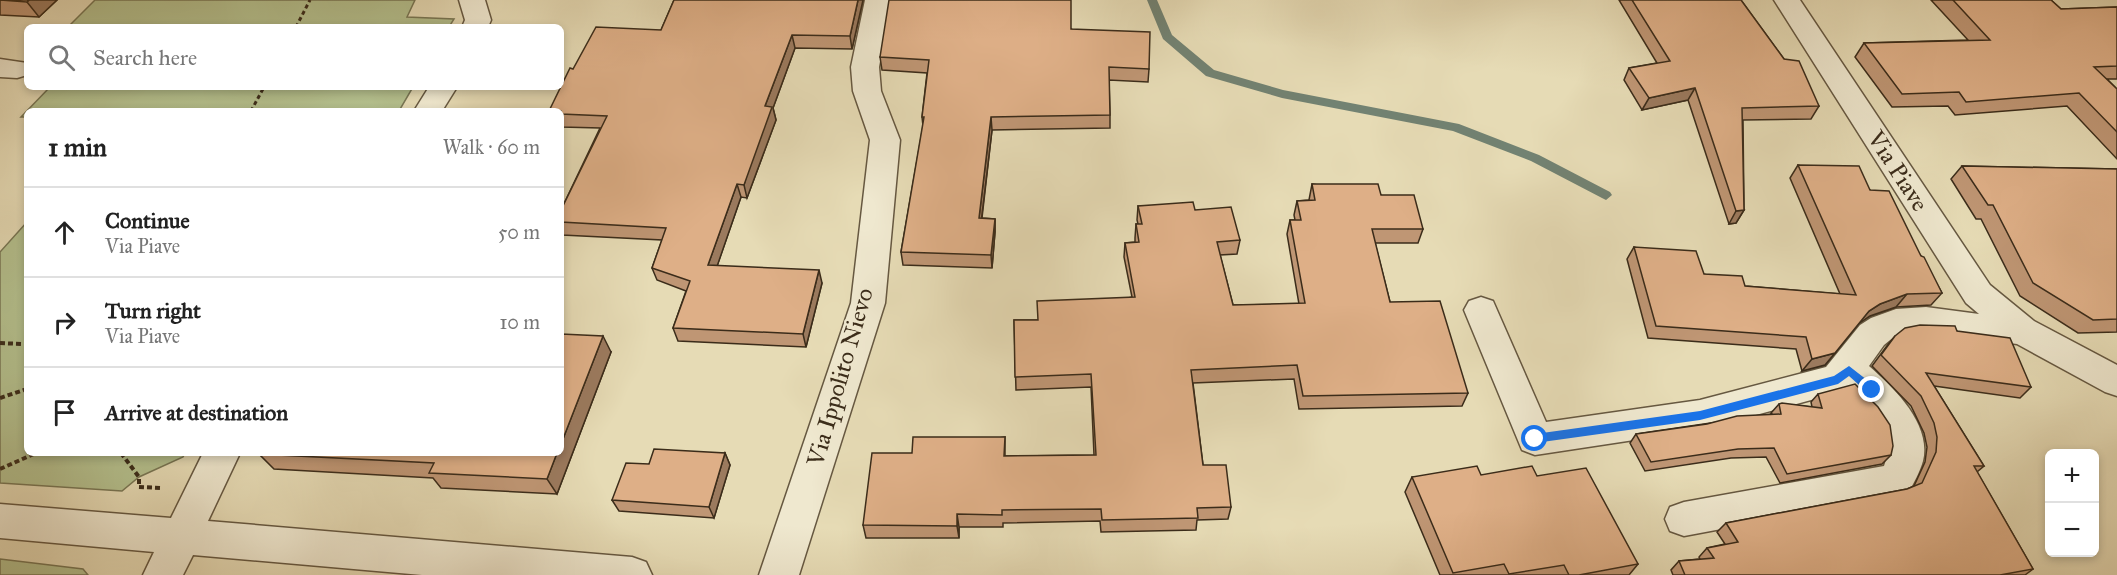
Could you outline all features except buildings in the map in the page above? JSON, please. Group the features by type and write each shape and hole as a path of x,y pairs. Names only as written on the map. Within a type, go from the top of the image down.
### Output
{"street":[{"path":"472,0 478,20 476,24"},
{"name":"Via Ippolito Nievo","path":"779,575 868,303 885,140 867,91 865,67 878,0"},
{"name":"Via Piave","path":"1787,0 1978,294 2022,331 2117,382"},
{"path":"430,108 441,90"},
{"name":"Via Piave","path":"1481,310 1535,439 1700,415 1838,379 1849,370 1872,336 1885,326 1902,321 1947,321 2022,331"},
{"path":"1684,519 1896,480 1906,456 1903,431 1872,390 1849,370"},
{"path":"163,575 221,456"},
{"path":"0,521 632,575"}],"path":[{"path":"298,24 310,0"},
{"path":"253,108 262,90"},
{"path":"0,343 21,344"},
{"path":"0,398 24,390"},
{"path":"0,469 30,456"},
{"path":"123,456 139,477 139,487 167,488"}],"green space":[{"path":"95,0 415,0 407,17 454,19 451,24 71,24"},
{"path":"47,90 411,90 401,108 30,108"},
{"path":"24,225 24,456 183,457 139,477 122,491 0,483 0,252"},
{"path":"0,559 83,569 88,575 0,575"}],"waterway":[{"path":"1152,0 1167,37 1210,73 1282,94 1455,127 1535,158 1606,195"}],"route":[{"path":"1535,439 1700,415 1838,379 1849,370 1872,390"}]}
